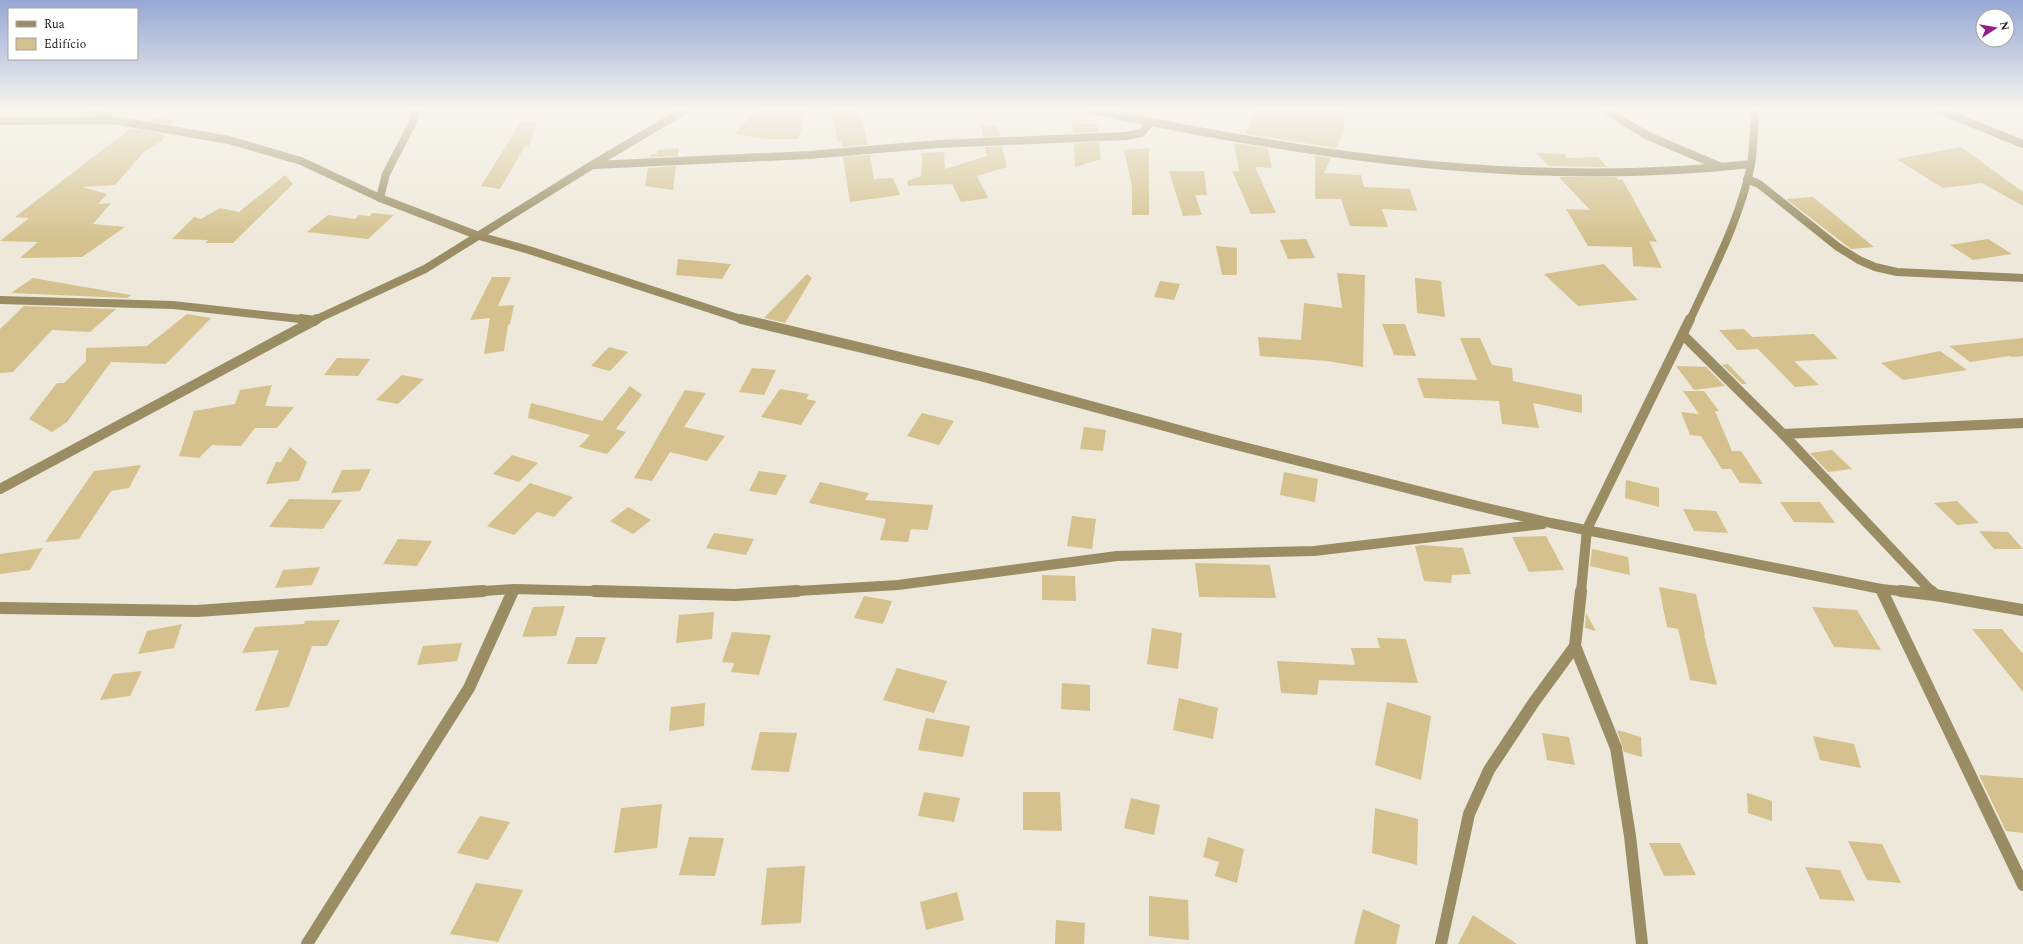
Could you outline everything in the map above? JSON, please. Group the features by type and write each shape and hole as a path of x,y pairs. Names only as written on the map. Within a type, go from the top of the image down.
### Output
{"street":[{"path":"277,154 301,161 380,198 479,236 530,250 750,322 980,376 1216,440 1551,523 1881,589 1935,595 2023,610"},
{"path":"380,198 386,174 396,154"},
{"path":"0,489 314,321 425,269 611,154"},
{"path":"592,165 820,154"},
{"path":"1334,154 1499,171 1600,173 1722,168 1751,164"},
{"path":"1688,154 1722,168"},
{"path":"1642,944 1630,836 1616,748 1575,646 1587,529 1683,335 1731,231 1747,179 1751,164 1752,154"},
{"path":"1747,179 1759,184 1838,248 1875,267 1897,272 2023,278"},
{"path":"0,300 173,305 314,321"},
{"path":"1683,335 1783,434 1935,595"},
{"path":"1783,434 2023,423"},
{"path":"0,608 197,611 514,589 735,594 898,585 1117,556 1314,551 1551,523"},
{"path":"307,944 469,688 514,589"},
{"path":"1881,589 2023,885"},
{"path":"1442,944 1469,814 1489,770 1534,702 1575,646"}],"building":[{"path":"97,154 142,154 115,185 82,187 107,194 98,204 111,203 93,224 125,227 82,257 20,258 38,242 0,241 29,218 15,217"},
{"path":"501,154 520,154 500,189 481,186"},
{"path":"651,154 678,154 678,156 650,157"},
{"path":"922,154 944,154 945,169 987,156 987,154 1004,154 1007,167 977,176 988,198 961,202 952,184 908,186 907,181 921,176"},
{"path":"1074,154 1100,154 1101,159 1075,167"},
{"path":"1125,154 1149,154 1149,215 1132,215 1132,187"},
{"path":"1236,154 1269,154 1272,168 1255,167 1276,213 1251,214 1232,171 1239,171"},
{"path":"1537,154 1565,154 1567,158 1598,157 1607,167 1549,166"},
{"path":"1923,154 1971,154 2023,192 2023,206 1982,183 1943,188 1896,159"},
{"path":"870,155 874,179 893,178 900,195 850,202 843,157"},
{"path":"1315,156 1331,158 1324,173 1361,175 1364,187 1410,189 1417,211 1382,209 1388,227 1350,226 1341,199 1315,199"},
{"path":"676,166 673,190 645,186 648,168"},
{"path":"1169,171 1204,171 1207,195 1195,195 1202,215 1183,216"},
{"path":"285,175 293,184 233,243 205,243 208,240 172,239 194,217 201,219 220,208 239,212"},
{"path":"1559,177 1616,177 1619,180 1622,179 1657,242 1649,241 1662,268 1633,266 1632,247 1588,246 1566,209 1590,210"},
{"path":"1813,197 1874,247 1851,249 1786,199"},
{"path":"372,213 394,215 368,239 307,232 328,215 355,219 359,215 370,216"},
{"path":"1306,239 1315,258 1288,259 1280,240"},
{"path":"1988,239 2012,254 1973,260 1950,245"},
{"path":"1216,246 1237,248 1237,275 1222,275"},
{"path":"678,259 731,264 722,279 676,275"},
{"path":"1604,264 1638,300 1578,306 1544,274"},
{"path":"1337,273 1365,275 1363,367 1327,361 1260,356 1258,337 1301,340 1304,303 1342,308"},
{"path":"807,274 812,278 785,323 764,318"},
{"path":"492,277 511,277 498,306 514,305 510,324 508,325 504,351 484,354 490,318 470,320"},
{"path":"33,278 131,295 127,298 11,293"},
{"path":"1415,278 1441,281 1445,317 1417,313"},
{"path":"1160,281 1180,284 1174,300 1154,297"},
{"path":"24,306 116,309 90,332 52,330 13,372 0,373 0,329"},
{"path":"187,314 211,318 166,364 111,362 67,422 52,432 29,419 57,383 64,383 86,361 86,348 147,346"},
{"path":"1382,324 1405,324 1416,356 1394,355"},
{"path":"1744,329 1752,337 1814,334 1838,359 1794,361 1819,385 1795,387 1758,349 1737,350 1719,330"},
{"path":"1460,338 1480,338 1492,365 1512,368 1513,381 1582,395 1582,413 1533,403 1539,428 1502,424 1499,401 1424,398 1417,378 1477,380"},
{"path":"2023,338 2023,356 2010,356 1970,362 1949,346"},
{"path":"609,347 628,352 610,371 591,366"},
{"path":"1940,351 1967,370 1903,380 1881,363"},
{"path":"337,358 370,359 358,376 324,375"},
{"path":"1728,364 1747,384 1742,384 1722,365"},
{"path":"1676,366 1706,367 1725,386 1694,390"},
{"path":"752,368 776,370 764,395 739,392"},
{"path":"402,375 424,379 398,404 376,400"},
{"path":"272,385 265,406 294,407 277,428 255,428 241,446 212,445 199,458 179,456 194,411 235,404 240,390"},
{"path":"630,386 642,395 616,429 626,432 607,454 579,447 590,435 528,418 531,403 602,421"},
{"path":"780,389 809,394 806,399 816,401 801,425 761,417"},
{"path":"685,390 706,393 684,427 725,436 707,461 670,452 652,481 634,478"},
{"path":"1683,391 1704,391 1719,411 1715,411 1732,451 1741,451 1763,484 1740,483 1731,469 1722,469 1701,436 1690,435 1681,412 1699,414"},
{"path":"922,413 954,421 939,445 907,436"},
{"path":"1084,427 1106,430 1103,451 1080,449"},
{"path":"290,447 307,462 299,481 266,484 276,462 281,462"},
{"path":"1832,450 1852,469 1828,472 1810,453"},
{"path":"512,455 538,463 519,482 493,474"},
{"path":"141,465 129,488 111,491 79,539 45,542 94,471"},
{"path":"371,469 360,491 331,493 342,470"},
{"path":"759,471 787,475 776,495 749,491"},
{"path":"1284,472 1318,479 1315,502 1280,495"},
{"path":"1626,480 1659,488 1659,507 1625,498"},
{"path":"820,482 869,493 865,500 933,505 928,530 911,529 908,542 880,540 886,519 809,503"},
{"path":"530,483 573,497 554,517 537,512 514,535 487,526"},
{"path":"289,499 342,500 323,529 269,527"},
{"path":"1957,501 1979,523 1957,525 1934,503"},
{"path":"1780,502 1820,502 1835,523 1794,522"},
{"path":"628,507 651,520 633,534 610,521"},
{"path":"1683,509 1716,511 1728,533 1694,531"},
{"path":"1072,516 1096,519 1092,549 1067,546"},
{"path":"1979,531 2008,532 2023,549 1994,549"},
{"path":"714,533 754,539 746,555 706,548"},
{"path":"1546,536 1564,570 1529,572 1512,537"},
{"path":"398,539 432,541 417,566 383,564"},
{"path":"1422,545 1463,548 1471,574 1452,575 1451,583 1424,581 1415,546"},
{"path":"43,548 30,570 0,574 0,554"},
{"path":"1592,549 1628,557 1630,575 1590,566"},
{"path":"1195,563 1270,565 1276,598 1199,597"},
{"path":"320,567 312,585 275,588 283,570"},
{"path":"1042,575 1075,576 1076,601 1042,600"},
{"path":"1659,587 1696,594 1704,635 1717,685 1690,680 1678,629 1667,627"},
{"path":"864,596 892,601 883,624 854,618"},
{"path":"565,606 556,636 522,637 533,607"},
{"path":"1812,607 1857,610 1881,650 1834,647"},
{"path":"714,612 712,639 676,643 679,615"},
{"path":"1586,613 1596,631 1585,628"},
{"path":"340,620 327,646 312,646 289,707 255,711 279,650 242,653 255,627 304,624 305,621"},
{"path":"182,624 174,648 138,654 147,631"},
{"path":"1152,628 1182,633 1178,669 1147,664"},
{"path":"1972,629 2002,629 2023,654 2023,692"},
{"path":"732,632 771,635 759,675 731,672 734,663 722,662"},
{"path":"576,637 606,637 597,664 567,664"},
{"path":"1377,638 1406,639 1418,683 1319,680 1317,695 1281,693 1277,661 1355,665 1351,648 1380,648"},
{"path":"462,643 457,661 417,665 423,646"},
{"path":"897,668 947,681 934,713 883,700"},
{"path":"142,671 130,696 100,700 113,674"},
{"path":"1062,683 1090,685 1090,711 1061,709"},
{"path":"1179,698 1218,708 1213,739 1173,730"},
{"path":"1387,702 1431,716 1421,780 1375,765"},
{"path":"705,703 704,726 669,731 671,707"},
{"path":"926,718 970,726 963,757 918,750"},
{"path":"1617,730 1641,737 1642,757 1624,752"},
{"path":"760,732 797,733 789,772 751,770"},
{"path":"1542,733 1569,737 1575,765 1547,760"},
{"path":"1813,736 1854,744 1861,768 1820,760"},
{"path":"1979,775 2023,778 2023,833 2006,831"},
{"path":"924,792 960,798 954,822 918,816"},
{"path":"1023,792 1060,792 1062,831 1023,830"},
{"path":"1747,793 1772,801 1772,821 1748,813"},
{"path":"1131,798 1160,805 1154,835 1124,828"},
{"path":"662,804 657,848 614,853 621,808"},
{"path":"1375,808 1418,819 1417,865 1372,853"},
{"path":"480,816 510,822 488,860 457,853"},
{"path":"689,837 724,838 715,876 679,875"},
{"path":"1208,837 1244,849 1237,883 1215,876 1219,862 1203,857"},
{"path":"1848,841 1882,844 1901,883 1867,880"},
{"path":"1649,843 1680,843 1696,875 1664,876"},
{"path":"805,866 801,923 761,925 767,868"},
{"path":"1805,867 1840,870 1855,901 1820,899"},
{"path":"476,883 523,890 498,942 450,934"},
{"path":"957,892 964,920 926,930 920,902"},
{"path":"1149,896 1188,900 1189,940 1149,936"},
{"path":"1363,909 1400,925 1396,944 1354,944"},
{"path":"1473,915 1517,944 1458,944"},
{"path":"1056,920 1085,923 1084,944 1055,944"}]}
